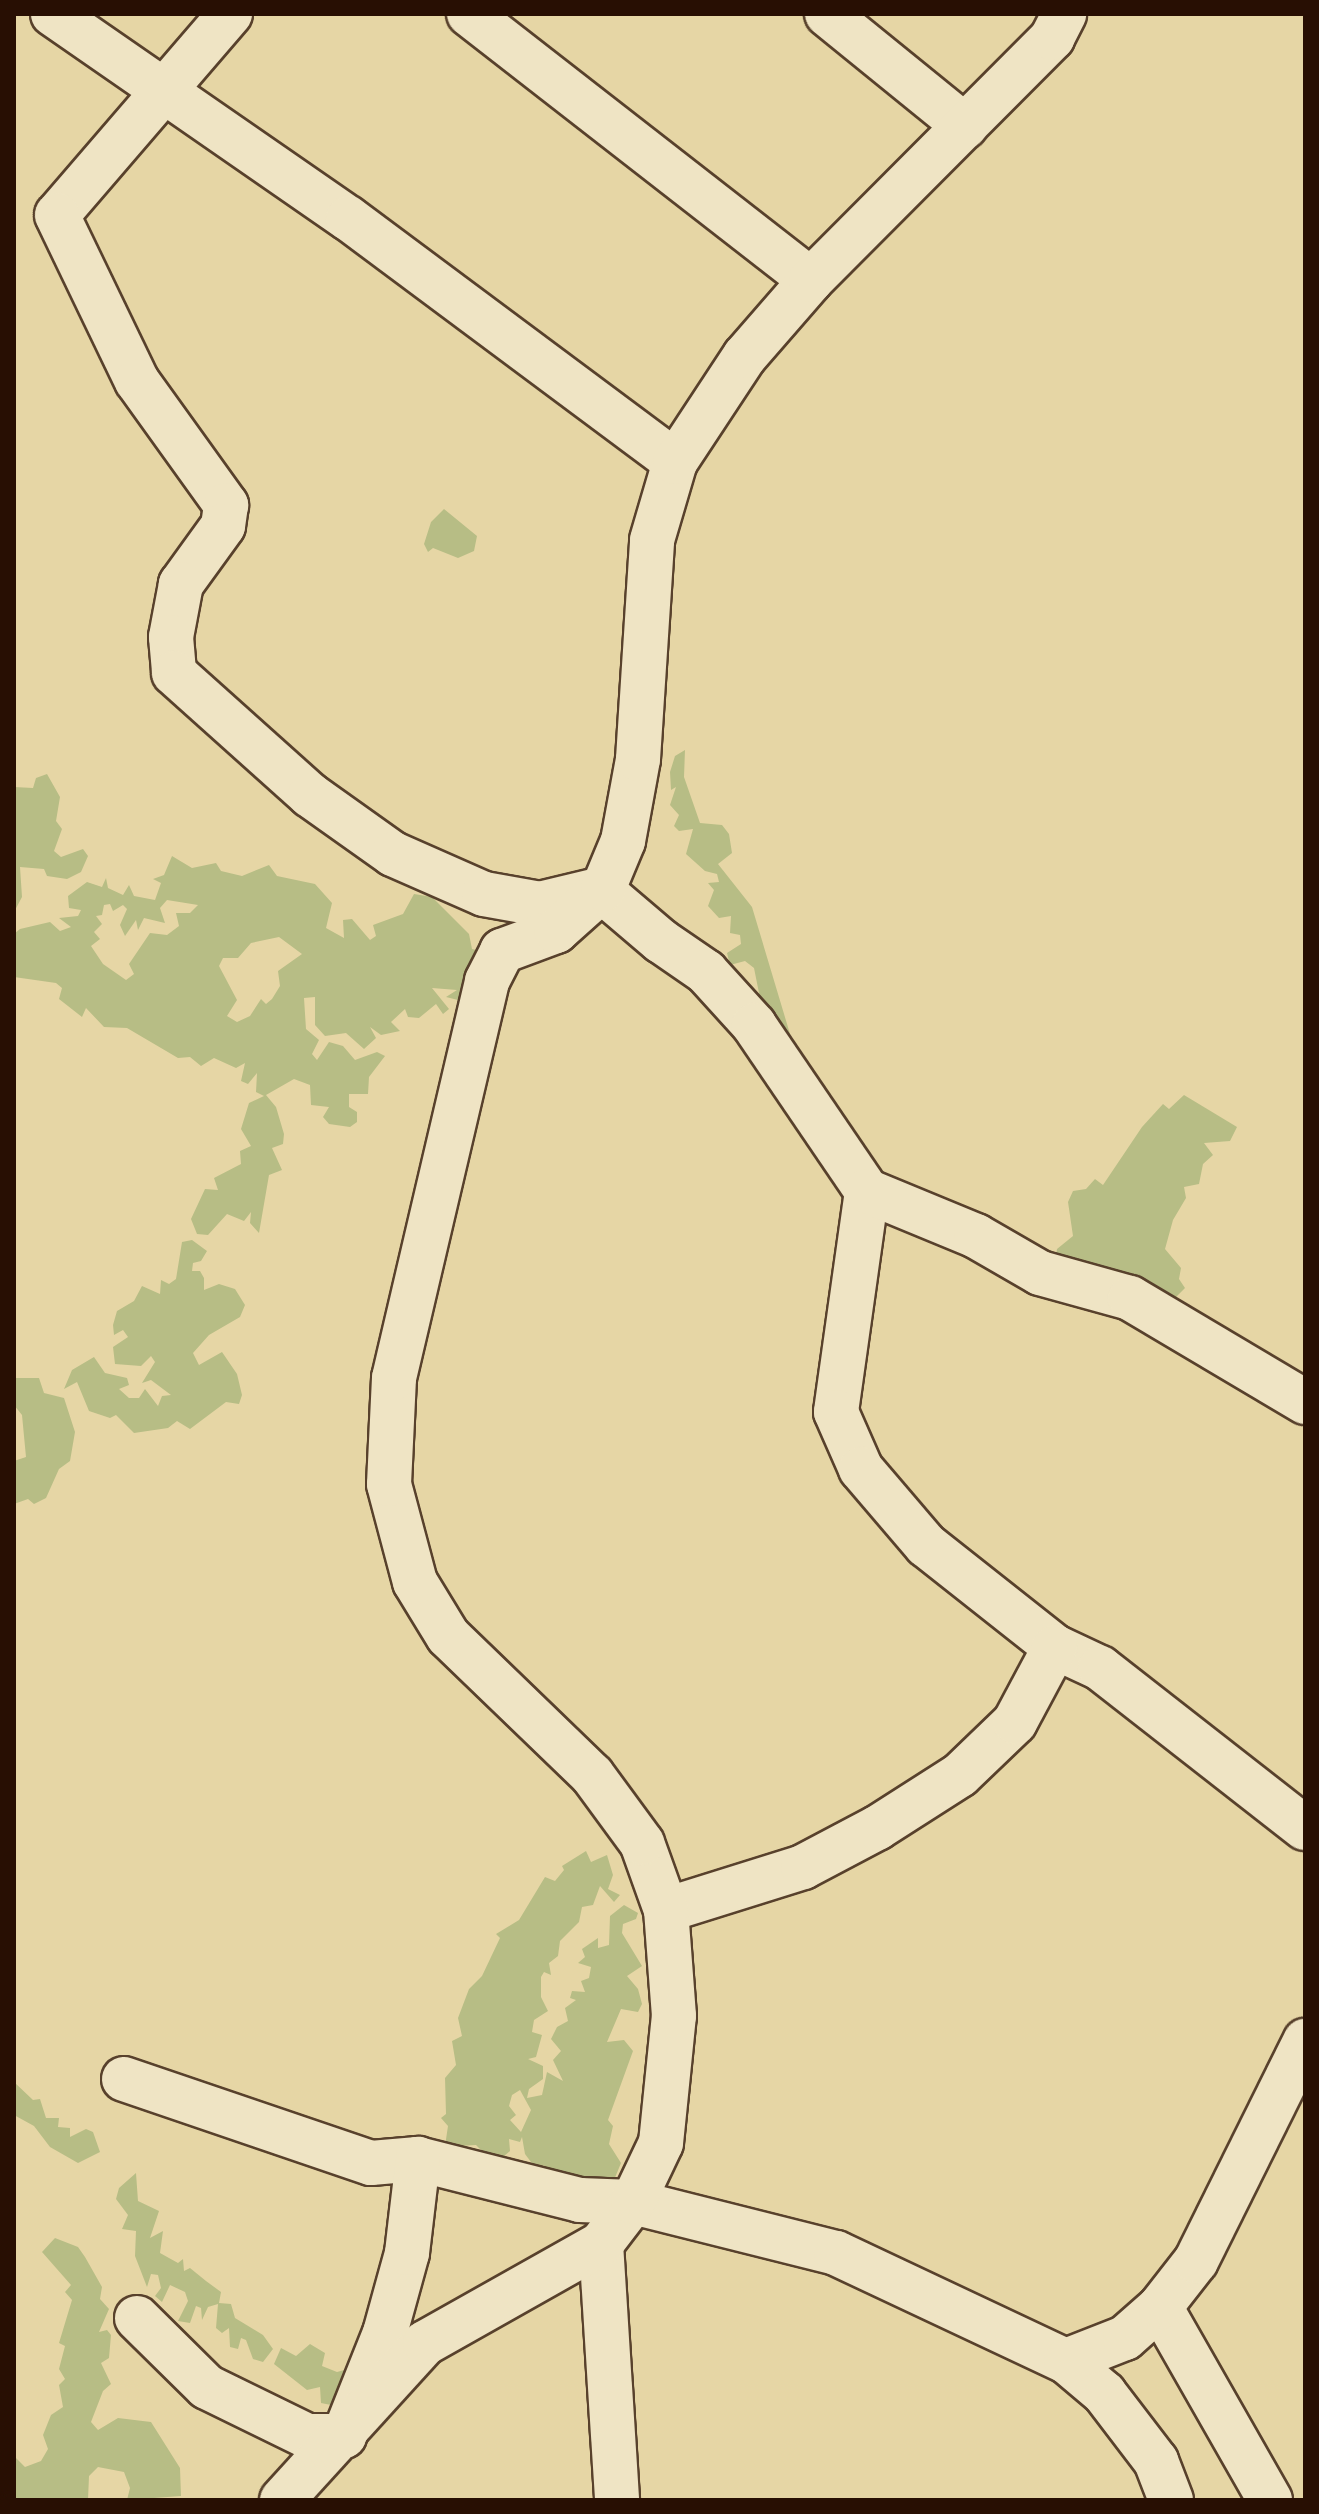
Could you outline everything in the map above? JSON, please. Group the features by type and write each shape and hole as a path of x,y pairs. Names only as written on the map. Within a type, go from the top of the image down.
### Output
{"street":[{"path":"53,14 164,95 348,218 675,462"},
{"path":"230,14 164,95 57,215 137,381 226,505 223,526 181,584 171,637 174,673 310,795 393,854 484,894 540,904 601,890"},
{"path":"469,14 811,280"},
{"path":"827,14 965,126"},
{"path":"282,2500 344,2436 425,2343 601,2244 633,2202 661,2143 674,2016 666,1910 642,1843 592,1775 448,1636 415,1582 389,1484 394,1378 487,981 502,951 556,931 601,890 623,841 638,759 652,540 675,462 745,356 811,280 1052,38 1064,14"},
{"path":"601,890 661,941 706,972 754,1025 867,1191 976,1236 1040,1273 1130,1298 1305,1402"},
{"path":"867,1191 836,1412 861,1469 926,1545 1055,1647 1100,1668 1305,1828"},
{"path":"666,1910 803,1867 877,1828 960,1775 1015,1722 1055,1647"},
{"path":"1066,2361 1125,2338 1160,2307 1196,2261 1305,2041"},
{"path":"124,2079 371,2163 418,2159 580,2200 633,2202 836,2253 1066,2361 1104,2393 1156,2461 1171,2500"},
{"path":"344,2436 385,2333 407,2253 418,2159"},
{"path":"601,2244 617,2500"},
{"path":"1160,2307 1270,2500"},
{"path":"137,2318 207,2387 307,2436 344,2436"}],"green space":[{"path":"444,509 477,536 474,551 458,558 433,548 428,552 424,544 431,522"},
{"path":"685,750 684,777 700,823 722,825 729,834 732,853 718,864 752,907 793,1044 762,1008 754,968 745,961 730,965 727,953 741,944 740,935 730,933 731,916 719,918 708,906 714,890 708,883 719,882 717,874 705,871 686,854 693,829 679,831 674,826 679,815 670,805 676,787 671,790 670,772 675,756"},
{"path":"47,774 60,797 56,821 62,829 54,851 61,857 83,849 88,856 81,872 67,879 47,876 44,869 20,867 22,897 14,912 14,787 33,788 36,778"},
{"path":"172,856 192,868 216,863 221,871 242,876 269,865 277,876 315,884 332,903 326,928 344,938 343,920 352,919 370,940 376,936 373,925 403,914 414,894 432,897 469,934 472,949 484,952 472,1003 457,1010 458,1000 446,997 457,990 432,988 449,1009 443,1014 436,1004 419,1018 408,1017 405,1009 391,1022 400,1031 381,1035 370,1027 376,1038 364,1049 346,1033 325,1036 315,1025 315,997 304,998 306,1029 319,1040 312,1054 317,1060 329,1042 343,1046 355,1060 377,1052 385,1056 369,1077 368,1094 349,1094 349,1107 357,1112 357,1122 350,1127 329,1124 323,1117 329,1107 311,1105 310,1085 294,1079 266,1095 276,1107 284,1134 283,1144 272,1148 282,1170 269,1175 259,1233 250,1223 251,1212 244,1221 227,1214 208,1235 197,1234 191,1219 205,1189 218,1190 214,1178 241,1164 240,1151 251,1146 241,1129 249,1103 264,1096 256,1092 257,1073 248,1084 241,1081 245,1063 236,1068 214,1058 201,1066 190,1057 178,1058 127,1028 104,1027 86,1008 82,1017 59,999 62,988 56,983 14,977 14,934 20,929 50,922 60,931 71,927 59,918 78,916 81,910 69,908 68,896 87,882 102,887 106,878 108,888 123,895 129,885 134,896 155,900 161,883 153,879 164,875","holes":["167,900 198,905 190,913 176,913 179,926 167,935 150,933 129,964 134,974 126,980 103,964 91,946 100,939 94,932 102,924 96,916 102,915 104,905 110,904 113,911 123,905 127,909 120,925 125,936 136,920 138,930 144,918 165,923 160,908","279,937 302,954 278,971 280,986 272,999 266,1004 261,999 250,1016 237,1022 227,1016 237,1000 219,966 223,958 238,958 251,943"]},
{"path":"1184,1095 1237,1127 1230,1141 1204,1143 1213,1155 1203,1164 1199,1184 1184,1187 1186,1198 1173,1220 1165,1249 1181,1268 1179,1279 1185,1288 1176,1297 1163,1297 1055,1263 1057,1249 1073,1236 1068,1202 1073,1191 1086,1189 1095,1179 1103,1185 1142,1127 1163,1104 1169,1109"},
{"path":"192,1240 207,1251 201,1261 193,1263 192,1271 200,1271 204,1278 204,1290 219,1284 235,1289 245,1305 240,1317 209,1335 193,1353 199,1365 222,1352 237,1374 242,1395 239,1404 226,1402 190,1429 177,1421 168,1428 134,1433 116,1415 110,1418 89,1411 77,1382 64,1389 72,1370 94,1357 105,1373 127,1378 129,1385 119,1389 129,1398 139,1398 145,1389 158,1406 162,1396 171,1395 151,1380 142,1383 155,1362 151,1356 141,1366 115,1364 113,1347 128,1337 123,1330 114,1335 113,1325 117,1311 134,1301 142,1286 160,1294 161,1280 169,1284 176,1279 182,1242"},
{"path":"14,1378 39,1378 44,1393 64,1398 75,1432 70,1461 59,1469 46,1498 34,1504 28,1499 14,1504 14,1461 26,1457 22,1415 14,1405"},
{"path":"586,1851 591,1862 607,1855 613,1875 608,1889 620,1895 614,1902 600,1886 593,1905 582,1907 579,1922 560,1941 558,1956 549,1963 551,1975 544,1972 541,1977 541,1997 548,2011 534,2020 532,2032 542,2035 536,2057 528,2059 543,2066 543,2079 529,2089 527,2098 542,2095 547,2072 563,2081 553,2060 561,2051 551,2039 557,2027 568,2021 565,2008 576,2000 570,1998 572,1991 585,1992 581,1981 589,1978 591,1967 578,1963 585,1957 582,1949 598,1938 598,1948 609,1945 610,1916 624,1905 638,1913 636,1919 623,1924 622,1933 642,1966 627,1976 638,1989 642,2004 638,2012 621,2009 607,2042 624,2040 633,2051 608,2120 613,2126 609,2144 621,2163 612,2185 547,2174 544,2165 537,2170 525,2154 522,2137 520,2142 509,2139 510,2151 503,2157 489,2158 476,2145 457,2146 455,2154 445,2146 448,2126 441,2118 446,2114 445,2078 456,2065 452,2041 462,2036 458,2018 469,1989 482,1976 500,1938 496,1934 519,1920 545,1877 555,1881 564,1870 562,1866","holes":["520,2090 531,2110 521,2132 510,2120 516,2115 509,2106 512,2095"]},
{"path":"14,2082 33,2100 40,2099 46,2118 59,2118 58,2127 70,2128 70,2137 86,2129 93,2132 100,2152 78,2163 50,2147 34,2126 14,2115"},
{"path":"136,2173 138,2201 159,2211 150,2238 163,2231 160,2253 178,2263 183,2259 184,2271 190,2268 221,2292 219,2303 231,2304 235,2318 263,2335 273,2349 263,2362 253,2359 246,2340 241,2338 238,2349 230,2347 229,2328 222,2333 216,2328 218,2304 208,2307 202,2320 201,2308 196,2306 190,2323 178,2321 188,2301 185,2292 170,2285 162,2302 155,2296 161,2288 158,2275 151,2274 147,2287 135,2256 136,2231 122,2229 128,2215 116,2199 119,2188"},
{"path":"55,2238 78,2247 102,2287 100,2299 109,2309 99,2332 107,2330 111,2335 109,2358 101,2363 111,2384 103,2391 91,2422 98,2430 118,2418 151,2422 180,2468 181,2496 127,2500 130,2488 124,2472 98,2467 89,2476 88,2500 14,2500 14,2456 25,2467 41,2461 48,2449 43,2435 51,2415 63,2407 59,2385 65,2379 59,2369 65,2346 59,2343 72,2300 65,2292 71,2285 42,2252"},
{"path":"310,2344 325,2353 322,2366 337,2372 348,2369 336,2406 321,2403 320,2387 307,2390 274,2364 281,2348 296,2356"}]}
